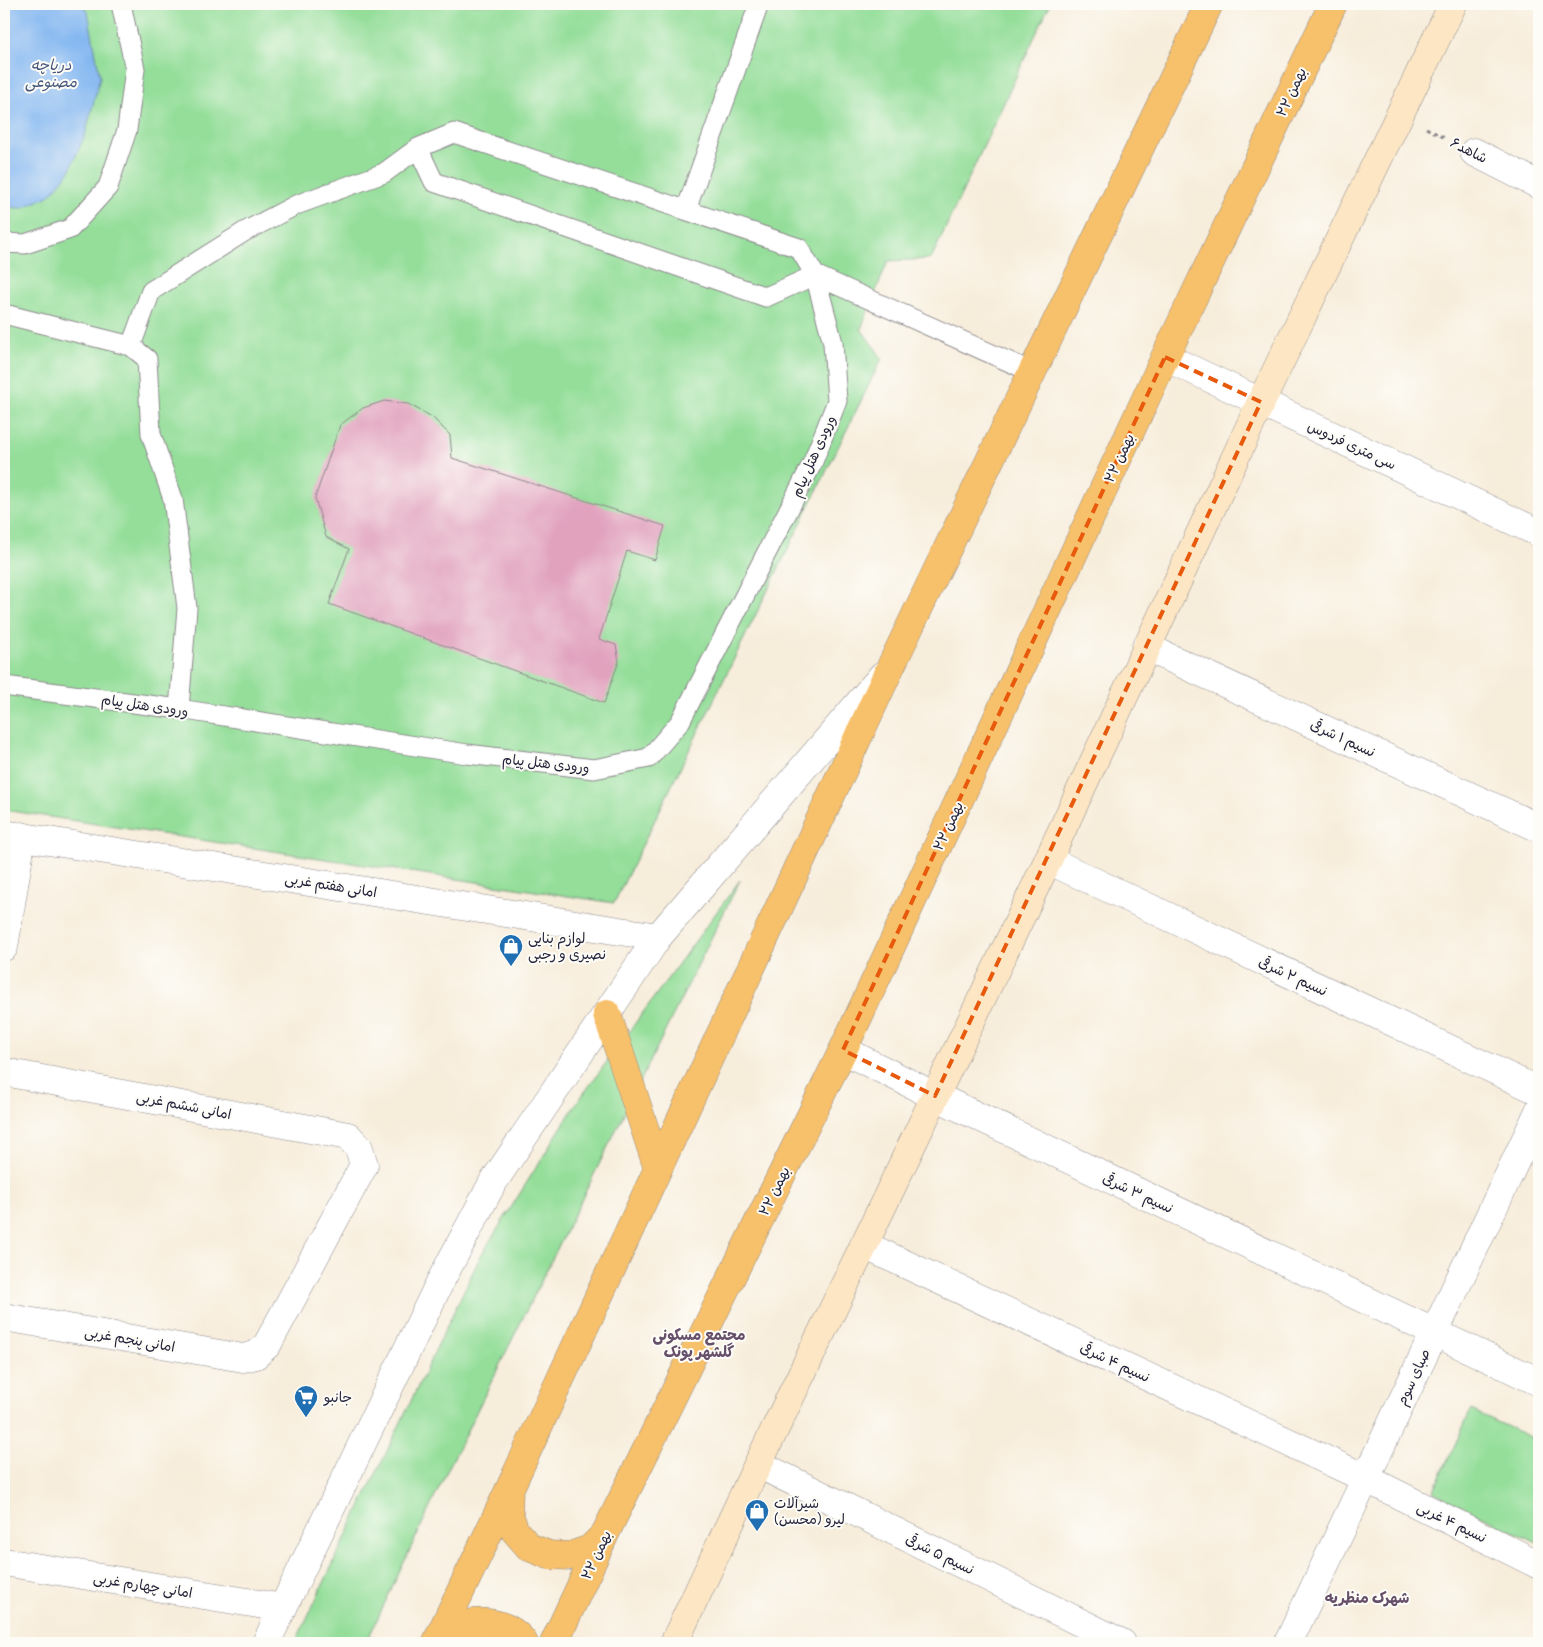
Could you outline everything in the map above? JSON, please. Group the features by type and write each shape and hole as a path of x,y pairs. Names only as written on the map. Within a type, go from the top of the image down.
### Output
{"highway":[{"path":"436,1643 509,1490 892,664 1209,4"},
{"name":"۲۲ بهمن","path":"554,1643 605,1534 843,1050 1333,4"},
{"path":"606,1014 658,1169"},
{"path":"509,1490 508,1511 515,1531 529,1546 549,1555 570,1556 590,1549 605,1534"},
{"path":"436,1643 452,1630 474,1622 498,1624 519,1636 524,1643"}],"main road":[{"path":"674,1643 1048,860 1261,402 1453,4"}],"street":[{"name":"شاهد۶","path":"1474,152 1539,185"},
{"name":"سی متری فردوس","path":"1166,357 1539,533"},
{"name":"نسیم ۱ شرقی","path":"1146,647 1539,828"},
{"path":"266,1643 440,1282 492,1184 658,937 892,664"},
{"path":"4,947 13,835"},
{"name":"امانی هفتم غربی","path":"13,835 658,937"},
{"name":"نسیم ۲ شرقی","path":"1048,860 1539,1091"},
{"name":"نسیم ۳ شرقی","path":"843,1050 935,1096 1539,1382"},
{"name":"امانی ششم غربی","path":"4,1072 348,1136 359,1148 364,1165 266,1345 256,1355"},
{"name":"صبای سوم","path":"1288,1643 1539,1111"},
{"name":"نسیم ۴ شرقی","path":"864,1245 1365,1478"},
{"name":"امانی پنجم غربی","path":"4,1317 242,1358 256,1355"},
{"name":"نسیم ۵ شرقی","path":"758,1464 1122,1643"},
{"name":"نسیم ۴ غربی","path":"1365,1478 1539,1565"},
{"name":"امانی چهارم غربی","path":"4,1562 283,1608"}],"lane":[{"path":"4,243 24,244 70,229 108,187 127,130 135,69 121,4"},
{"path":"686,210 759,4"},
{"name":"ورودی هتل پیام","path":"4,686 179,709 467,754 594,768 649,758 680,722 812,464 837,401 833,343 815,275 799,248 454,133 418,148 384,173 296,205 244,232 151,291 131,346"},
{"path":"418,148 434,182 766,297 815,275 1032,372"},
{"path":"4,314 131,346 147,359 151,434 173,499 187,608 179,709"}],"path":[{"name":"شاهد۶","path":"1400,115 1474,152"}],"highlighted area":[{"path":"1165,357 1261,402 935,1096 843,1050"}],"green space":[{"path":"4,4 1050,4 931,259 888,261 861,329 882,358 614,903 4,810"},
{"path":"740,880 448,1469 366,1643 295,1643 480,1257 576,1104"},
{"path":"1471,1410 1539,1441 1539,1544 1433,1492"}],"water":[{"name":"دریاچه مصنوعی","path":"4,4 82,4 88,12 100,77 86,132 69,172 49,196 22,208 4,207"}],"building":[{"path":"384,401 408,404 432,417 450,435 452,458 665,526 655,560 627,551 599,639 616,645 619,661 604,703 329,604 349,549 326,537 315,498 340,425 363,408"}],"place":[{"name":"لوازم بنایی نصیری و رجبی","path":"511,967"},
{"name":"جانبو","path":"306,1418"},
{"name":"شیرآلات لیرو (محسن)","path":"757,1532"}],"district":[{"name":"مجتمع مسکونی گلشهر پونک","path":"699,1344"},
{"name":"شهرک منظریه","path":"1367,1598"}]}
